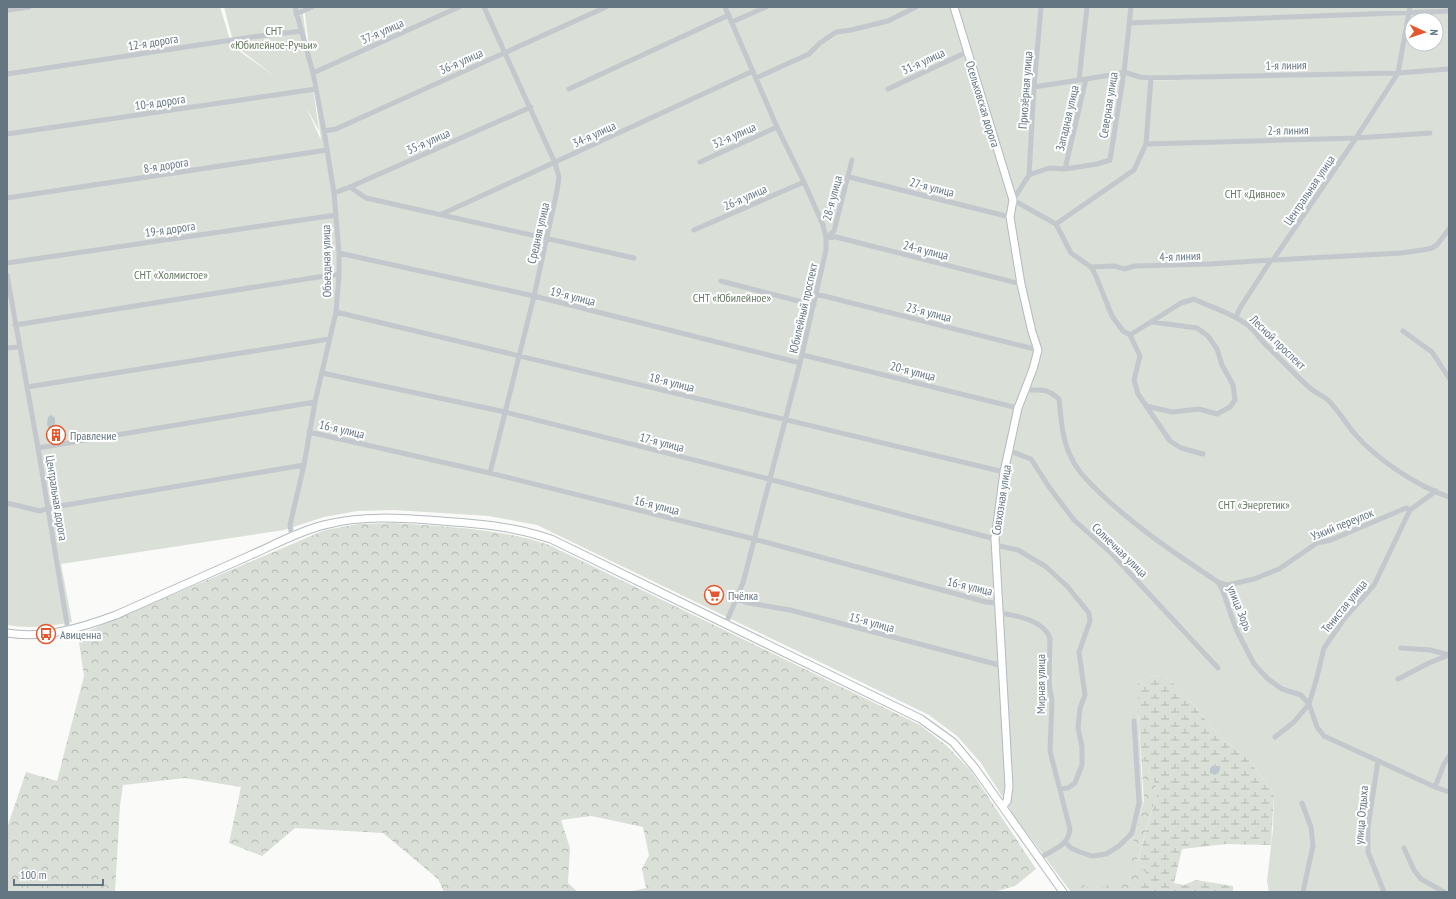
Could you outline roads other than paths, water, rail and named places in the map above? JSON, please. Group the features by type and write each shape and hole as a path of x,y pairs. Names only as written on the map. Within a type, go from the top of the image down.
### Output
{"main road":[{"name":"Осельковская дорога","path":"954,7 1013,200"},
{"path":"1013,200 1010,217 1021,284 1032,332 1038,350"},
{"name":"Совхозная улица","path":"1002,806 1007,801 1010,787 1003,666 998,613 995,542 1004,472 1010,451 1018,408 1026,390 1038,350"},
{"path":"7,634 42,634 68,630 116,615 292,537 323,525 358,519 395,517 508,527 531,532 551,539 922,719 953,742 975,768 1063,892"}],"street":[{"path":"7,10 29,7"},
{"name":"Объездная улица","path":"292,537 290,525 304,465 315,402 336,312 339,275 339,253 334,192 324,131 313,73 295,7"},
{"path":"296,14 312,7"},
{"name":"37-я улица","path":"313,73 459,7"},
{"name":"Средняя улица","path":"484,7 531,107 555,163 559,177 534,296 490,473"},
{"name":"36-я улица","path":"324,131 336,129 606,7"},
{"name":"Юбилейный проспект","path":"725,7 777,127 823,225 826,238 826,250 802,355 743,583 726,623"},
{"path":"732,22 766,7"},
{"path":"756,78 809,54 820,42 836,32 888,21 916,7"},
{"name":"Приозёрная улица","path":"1030,176 1034,87 1042,7"},
{"name":"Западная улица","path":"1065,169 1086,79 1079,80 1087,7"},
{"name":"Северная улица","path":"1065,169 1097,164 1110,160 1124,72 1131,7"},
{"path":"1398,73 1410,10"},
{"path":"1129,23 1410,10 1449,10"},
{"path":"569,89 729,15"},
{"name":"12-я дорога","path":"7,74 252,37 302,31"},
{"name":"31-я улица","path":"888,89 967,52"},
{"name":"1-я линия","path":"1124,72 1140,77 1151,78 1398,73 1449,69"},
{"name":"34-я улица","path":"442,214 753,71"},
{"path":"1086,79 1124,72"},
{"name":"Центральная улица","path":"1236,317 1240,308 1356,138 1398,73"},
{"path":"1056,224 1134,170 1146,144 1151,78"},
{"path":"1034,87 1079,80"},
{"name":"10-я дорога","path":"7,134 316,89"},
{"name":"35-я улица","path":"334,192 350,187 531,107"},
{"name":"32-я улица","path":"700,162 777,127"},
{"name":"2-я линия","path":"1146,144 1356,138 1430,133"},
{"name":"8-я дорога","path":"7,198 327,150"},
{"name":"28-я улица","path":"826,238 834,231 849,177 852,160"},
{"path":"1065,169 1049,168 1030,176 1013,200 1056,224 1071,253 1091,267 1112,316 1123,331 1130,335 1140,356 1134,380 1138,394 1170,441 1180,448 1203,454"},
{"name":"27-я улица","path":"849,177 1010,217"},
{"name":"26-я улица","path":"694,230 804,182"},
{"path":"350,187 366,198 634,258"},
{"name":"19-я дорога","path":"7,263 336,215"},
{"name":"4-я линия","path":"1091,267 1115,266 1124,269 1135,266 1210,264 1401,253 1432,248 1443,238 1449,229"},
{"name":"24-я улица","path":"826,238 836,237 1021,284"},
{"name":"19-я улица","path":"339,253 534,296 800,363"},
{"name":"Центральная дорога","path":"7,275 38,448 68,630"},
{"path":"15,325 331,275 339,275"},
{"path":"721,281 814,305"},
{"name":"23-я улица","path":"816,294 1038,350"},
{"name":"Лесной проспект","path":"1130,335 1181,303 1194,299 1227,312 1248,325 1262,342 1310,388 1327,400 1339,412 1354,433 1370,450 1415,480 1436,492 1449,497"},
{"name":"18-я улица","path":"336,312 1004,472"},
{"path":"1146,406 1172,412 1199,409 1217,414 1230,407 1235,400 1233,385 1222,366 1217,349 1208,336 1197,328 1152,322"},
{"path":"1403,331 1432,352 1449,378"},
{"path":"27,387 329,339"},
{"path":"7,348 19,346"},
{"name":"20-я улица","path":"802,355 1018,408"},
{"name":"17-я улица","path":"322,373 505,412 769,479 995,542 1018,550 1045,566 1067,586 1089,613 1090,621 1079,652 1085,695 1080,708 1078,728 1082,747 1082,765 1075,783 1068,788 1060,789"},
{"name":"улица Зорь","path":"1026,390 1042,390 1052,392 1059,399 1064,439 1069,455 1079,472 1112,505 1160,544 1218,582 1222,589 1236,629 1254,664 1268,679 1282,689 1302,695 1309,704"},
{"path":"38,448 315,402"},
{"name":"16-я улица","path":"309,432 490,473 754,539 986,602 998,603"},
{"name":"Солнечная улица","path":"1010,451 1031,459 1049,487 1074,520 1111,553 1218,668"},
{"path":"7,503 40,511 48,508 304,465"},
{"name":"Тенистая улица","path":"1275,737 1294,722 1309,704 1324,648 1344,619 1374,585 1410,510 1436,492"},
{"name":"Узкий переулок","path":"1218,582 1227,585 1254,579 1279,569 1317,543 1331,540 1406,508 1410,510"},
{"name":"15-я улица","path":"736,599 790,610 1003,666"},
{"name":"Мирная улица","path":"998,613 1018,616 1028,620 1048,633 1050,645 1049,684 1052,700 1050,751 1060,789"},
{"path":"1401,648 1430,650 1449,655"},
{"path":"1398,679 1429,663 1449,655"},
{"path":"1309,704 1317,727 1324,736 1449,792"},
{"path":"1066,843 1071,848 1092,856 1106,854 1119,846 1132,832 1139,803 1134,721"},
{"path":"1435,787 1444,764 1449,756"},
{"name":"улица Отдыха","path":"1378,761 1368,827 1368,852 1384,892"},
{"path":"1040,858 1066,843 1070,837 1070,829 1060,789"},
{"path":"1302,803 1311,827 1312,846 1303,892"},
{"path":"1404,848 1414,870 1421,879 1444,892"}],"place":[{"name":"Правление","path":"56,435"},
{"name":"Пчёлка","path":"714,595"},
{"name":"Авиценна","path":"46,634"}],"park label":[{"name":"СНТ «Юбилейное-Ручьи»","path":"274,37"},
{"name":"СНТ «Дивное»","path":"1255,193"},
{"name":"СНТ «Холмистое»","path":"171,274"},
{"name":"СНТ «Юбилейное»","path":"732,297"},
{"name":"СНТ «Энергетик»","path":"1254,504"}]}
